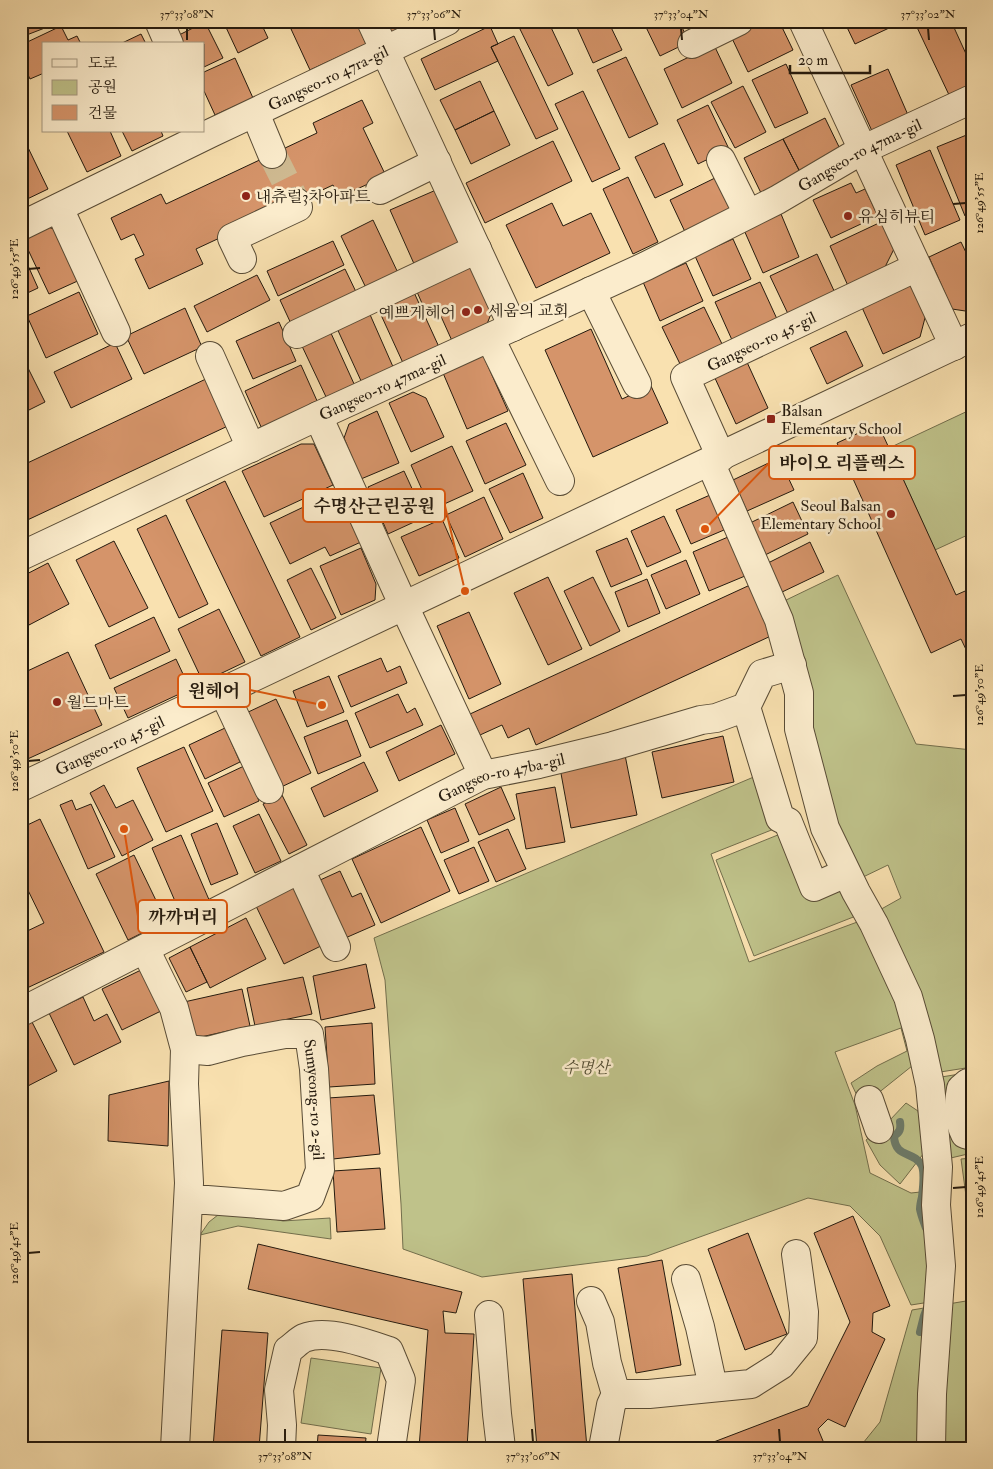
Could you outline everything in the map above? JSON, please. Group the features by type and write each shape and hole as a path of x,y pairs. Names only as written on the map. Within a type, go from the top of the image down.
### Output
{"street":[{"path":"371,21 477,249 502,332 560,481"},
{"name":"Gangseo-ro 47ra-gil","path":"207,126 255,113 447,21"},
{"path":"692,44 739,21"},
{"path":"803,21 862,150"},
{"name":"Gangseo-ro 47ma-gil","path":"21,556 318,416 646,266 777,200 862,150 972,99"},
{"path":"255,113 272,154"},
{"name":"Gangseo-ro 47ra-gil","path":"21,226 59,208 196,132"},
{"name":"Gangseo-ro 45-gil","path":"21,787 963,342 917,268 862,150"},
{"path":"721,160 748,214"},
{"path":"380,190 437,162"},
{"path":"59,208 116,332"},
{"path":"242,259 232,238 300,212"},
{"path":"297,334 477,249"},
{"name":"Gangseo-ro 45-gil","path":"917,268 685,377 715,459 779,620 799,693 799,729 825,828 846,873 874,924 908,997 920,1039 930,1085 938,1167 936,1205 940,1266 932,1394 931,1448"},
{"path":"591,291 637,384"},
{"path":"210,356 251,448"},
{"path":"318,416 483,775"},
{"path":"792,665 762,674 746,707 780,818 788,822 814,887 846,873"},
{"path":"223,691 269,790"},
{"name":"Gangseo-ro 47ba-gil","path":"21,1012 483,775 613,746 701,720 716,718 746,707"},
{"path":"300,869 336,947"},
{"path":"145,949 174,1008 185,1049 184,1084 189,1200 175,1448"},
{"name":"Sumyeong-ro 2-gil","path":"185,1049 208,1051 242,1042 286,1034 309,1034 314,1069 320,1170 310,1198 284,1206 216,1200 189,1200"},
{"path":"972,1083 968,1083 961,1089 959,1099 960,1124 965,1134 972,1136"},
{"path":"869,1100 879,1129"},
{"path":"616,1394 649,1394 751,1384 781,1365 803,1338 804,1312 796,1254"},
{"path":"686,1279 700,1327 713,1387"},
{"path":"591,1301 600,1322 607,1363 616,1394 611,1404 604,1448"},
{"path":"489,1315 501,1448"},
{"path":"281,1448 282,1425 279,1390 288,1350 304,1338 326,1335 360,1341 390,1351 401,1380 391,1448"}],"green space":[{"path":"972,409 972,533 935,550 889,448"},
{"name":"수명산","path":"838,575 916,744 972,750 972,1067 934,1073 912,1066 862,1106 851,1083 877,1066 907,1051 901,1028 835,1052 855,1105 870,1173 911,1193 930,1191 930,1302 911,1305 880,1236 850,1206 808,1198 647,1256 482,1277 403,1249 385,980 374,938 756,776 774,829 711,854 749,962 860,921 901,898 888,865 861,878 836,826 782,602"},
{"path":"800,826 821,878 843,869 861,914 754,956 716,860"},
{"path":"972,1072 972,1153 938,1161 927,1149 900,1184 880,1165 866,1140 889,1121 906,1103 918,1111 923,1135 929,1079"},
{"path":"972,1158 972,1240 961,1159"},
{"path":"223,1211 283,1221 330,1218 331,1239 238,1226 200,1235 209,1222"},
{"path":"972,1300 972,1448 859,1448 880,1422 912,1310"},
{"path":"311,1358 381,1368 371,1434 301,1423"}],"building":[{"path":"21,21 63,21 24,36"},
{"path":"223,21 260,21 268,38 238,53"},
{"path":"308,21 356,21 366,44 310,70 291,29"},
{"path":"386,21 425,21 394,37"},
{"path":"516,21 548,21 573,74 548,86"},
{"path":"574,21 608,21 622,50 593,63"},
{"path":"643,21 679,21 689,42 660,56"},
{"path":"689,21 718,21 695,33"},
{"path":"751,21 779,21 793,50 748,72 729,32"},
{"path":"844,21 904,21 855,44"},
{"path":"914,21 951,21 972,67 972,87 950,97"},
{"path":"205,22 223,58 205,67 205,42 175,42 173,38"},
{"path":"61,26 68,40 77,36 80,42 42,42 42,74 30,79 21,60 21,45"},
{"path":"490,26 498,44 491,47 498,61 435,90 421,59"},
{"path":"141,34 145,42 124,42"},
{"path":"514,36 558,129 536,139 491,47"},
{"path":"714,45 732,83 682,108 664,69"},
{"path":"626,57 658,124 629,138 597,70"},
{"path":"235,58 253,98 215,115 205,93 205,72"},
{"path":"786,64 808,113 775,128 752,80"},
{"path":"888,69 908,115 872,131 851,85"},
{"path":"480,81 494,111 455,130 440,100"},
{"path":"743,86 766,132 735,148 711,102"},
{"path":"583,91 620,169 592,182 555,104"},
{"name":"내츄럴3차아파트","path":"362,100 373,123 363,128 386,176 339,197 333,185 196,249 203,264 149,289 135,259 144,255 134,234 121,240 111,218 161,194 166,204 317,133 313,123"},
{"path":"708,105 729,149 698,164 677,120"},
{"path":"494,111 510,145 471,164 455,130"},
{"path":"825,118 842,153 801,174 783,139"},
{"path":"67,132 110,132 121,156 87,172"},
{"path":"122,132 161,132 163,136 132,151"},
{"path":"21,133 48,189 21,202"},
{"path":"969,134 972,139 972,214 965,216 937,147"},
{"path":"783,139 801,174 761,193 744,158"},
{"path":"553,141 572,181 485,223 466,183"},
{"path":"664,143 683,185 655,198 635,157"},
{"path":"930,150 960,220 925,235 896,165"},
{"path":"628,177 658,242 633,254 603,189"},
{"path":"717,177 733,210 686,234 670,200"},
{"path":"851,183 856,193 865,189 878,216 831,238 813,200"},
{"path":"436,190 461,246 415,266 390,210"},
{"path":"552,203 563,226 591,213 610,253 536,288 506,225"},
{"path":"781,214 799,257 763,273 744,230"},
{"path":"373,220 399,275 367,290 341,236"},
{"path":"881,222 894,249 882,273 849,288 830,246"},
{"path":"48,227 60,231 82,279 49,294 23,239"},
{"path":"733,239 751,279 713,296 695,256"},
{"path":"333,241 344,265 278,296 267,271"},
{"path":"961,242 972,263 972,312 952,309 929,257"},
{"path":"21,250 38,288 21,296"},
{"path":"817,254 836,295 789,316 770,276"},
{"path":"472,260 493,309 485,329 453,343 439,312 428,317 414,285"},
{"path":"686,263 703,301 660,321 643,282"},
{"path":"345,269 358,296 293,328 280,300"},
{"path":"257,275 270,300 207,332 194,306"},
{"path":"912,280 926,314 920,337 883,354 860,303"},
{"path":"760,282 777,319 732,340 715,302"},
{"path":"412,288 439,347 403,363 376,304"},
{"path":"79,292 98,334 46,358 27,316"},
{"path":"704,307 723,346 681,366 662,327"},
{"path":"185,308 202,347 144,374 126,336"},
{"path":"368,310 394,369 362,383 335,324"},
{"path":"279,322 296,361 253,379 236,341"},
{"path":"591,329 622,399 651,386 668,423 593,457 545,350"},
{"path":"330,331 355,386 327,399 301,344"},
{"path":"846,331 863,366 827,384 810,348"},
{"path":"115,343 132,379 71,408 54,372"},
{"path":"21,354 45,402 21,414"},
{"path":"483,355 508,411 467,429 443,373"},
{"path":"746,360 768,408 736,424 714,376"},
{"path":"301,365 318,403 262,429 245,391"},
{"path":"208,378 230,425 21,523 21,466"},
{"path":"413,392 426,398 444,437 411,452 389,403"},
{"path":"377,411 399,463 361,479 344,438 349,424"},
{"path":"506,423 526,465 485,484 466,441"},
{"path":"878,424 956,595 972,588 972,662 961,639 931,653 837,443"},
{"path":"301,444 314,444 333,485 264,517 242,471"},
{"path":"452,446 473,491 431,510 411,465"},
{"path":"779,458 794,490 747,511 733,480"},
{"path":"404,471 425,517 388,534 368,487"},
{"path":"523,473 543,518 510,533 489,489"},
{"path":"225,481 300,637 261,656 186,500"},
{"path":"337,491 361,542 330,556 325,547 290,564 270,523"},
{"path":"710,495 724,530 691,544 676,510"},
{"path":"484,497 503,539 465,557 446,515"},
{"path":"793,502 808,534 763,556 748,524"},
{"path":"166,515 208,604 179,618 137,529"},
{"path":"664,516 681,552 647,567 631,531"},
{"path":"442,519 459,558 419,576 401,537"},
{"path":"728,537 745,576 709,591 693,552"},
{"path":"627,538 642,574 611,587 596,551"},
{"path":"114,541 148,608 109,627 76,560"},
{"path":"810,542 824,572 780,593 766,564"},
{"path":"361,548 376,584 375,600 341,615 320,566"},
{"path":"686,560 700,594 666,609 651,575"},
{"path":"48,563 69,604 29,625 21,609 21,577"},
{"path":"311,568 336,618 311,630 287,580"},
{"path":"548,577 582,649 548,665 514,593"},
{"path":"593,577 620,631 590,646 564,591"},
{"path":"647,579 660,613 628,627 615,592"},
{"path":"750,585 773,635 536,745 529,728 508,738 502,725 480,735 470,714"},
{"path":"219,609 245,662 203,682 178,629"},
{"path":"469,612 501,684 469,699 437,626"},
{"path":"154,617 170,651 110,679 95,645"},
{"path":"68,652 102,725 21,762 21,674"},
{"path":"381,658 387,672 400,666 407,683 351,707 338,676"},
{"path":"176,659 190,689 128,718 114,688"},
{"path":"329,676 344,712 307,727 293,691"},
{"path":"398,694 407,713 415,708 423,725 370,748 355,713"},
{"path":"276,699 311,773 279,788 244,714"},
{"path":"347,720 361,756 318,774 304,737"},
{"path":"441,725 455,754 399,781 386,752"},
{"path":"225,728 240,762 205,779 189,745"},
{"path":"723,736 734,782 662,798 652,752"},
{"path":"184,747 213,811 166,832 137,768"},
{"path":"625,755 637,815 571,828 560,768"},
{"path":"364,762 378,791 324,817 311,788"},
{"path":"244,766 259,801 224,817 208,783"},
{"path":"104,785 116,808 133,800 153,840 122,856 90,793"},
{"path":"501,787 515,819 479,835 465,804"},
{"path":"555,787 565,842 526,849 516,794"},
{"path":"282,795 307,845 289,854 263,804"},
{"path":"72,800 76,810 91,804 115,857 88,869 60,805"},
{"path":"455,808 469,841 441,853 427,820"},
{"path":"259,814 281,861 255,873 233,826"},
{"path":"40,819 104,952 27,988 21,977 21,934 44,923 23,880 21,881 21,828"},
{"path":"217,823 238,874 211,885 191,834"},
{"path":"421,827 450,891 381,923 352,859"},
{"path":"508,829 526,869 496,882 478,842"},
{"path":"181,835 210,902 181,915 152,848"},
{"path":"474,847 489,881 459,894 444,860"},
{"path":"134,855 166,921 128,940 96,874"},
{"path":"340,871 352,897 361,893 375,925 343,939 318,881"},
{"path":"296,886 325,944 284,964 256,906"},
{"path":"246,918 266,959 210,988 190,947"},
{"path":"190,947 207,982 186,992 169,958"},
{"path":"366,964 375,1008 321,1020 313,976"},
{"path":"141,970 161,1011 122,1030 102,989"},
{"path":"303,977 312,1014 255,1026 247,988"},
{"path":"242,989 250,1026 192,1039 184,1002"},
{"path":"83,997 94,1021 107,1014 121,1042 74,1065 49,1013"},
{"path":"32,1022 57,1071 24,1088 21,1083 21,1028"},
{"path":"372,1023 375,1084 329,1087 325,1027"},
{"path":"169,1081 168,1146 108,1141 109,1095"},
{"path":"374,1095 380,1154 333,1159 328,1098"},
{"path":"380,1168 385,1229 337,1232 333,1171"},
{"path":"853,1216 890,1306 873,1313 872,1332 885,1339 845,1427 828,1419 818,1429 826,1448 698,1448 808,1406 850,1322 814,1233"},
{"path":"748,1233 787,1334 745,1350 708,1249"},
{"path":"258,1244 462,1292 456,1313 443,1311 445,1333 474,1334 467,1448 419,1448 428,1330 248,1289"},
{"path":"662,1260 681,1365 636,1373 618,1268"},
{"path":"572,1274 587,1448 537,1448 523,1279"},
{"path":"222,1330 268,1333 259,1448 213,1448"},
{"path":"318,1435 366,1438 365,1448 317,1448"}],"waterway":[{"path":"900,1122 900,1130 894,1136 895,1143 901,1151 919,1161 923,1169 924,1177 920,1209 926,1228"},
{"path":"920,1332 927,1308"}],"tunnel":[{"path":"272,154 296,202"}],"place":[{"name":"내츄럴3차아파트","path":"246,196"},
{"name":"유심히뷰티","path":"848,216"},
{"name":"세움의 교회","path":"478,310"},
{"name":"예쁘게헤어","path":"466,312"},
{"name":"Balsan Elementary School","path":"771,419"},
{"name":"Seoul Balsan Elementary School","path":"891,514"},
{"name":"바이오 리플렉스","path":"705,529"},
{"name":"수명산근린공원","path":"465,591"},
{"name":"월드마트","path":"57,702"},
{"name":"원헤어","path":"322,705"},
{"name":"까까머리","path":"124,829"}]}
